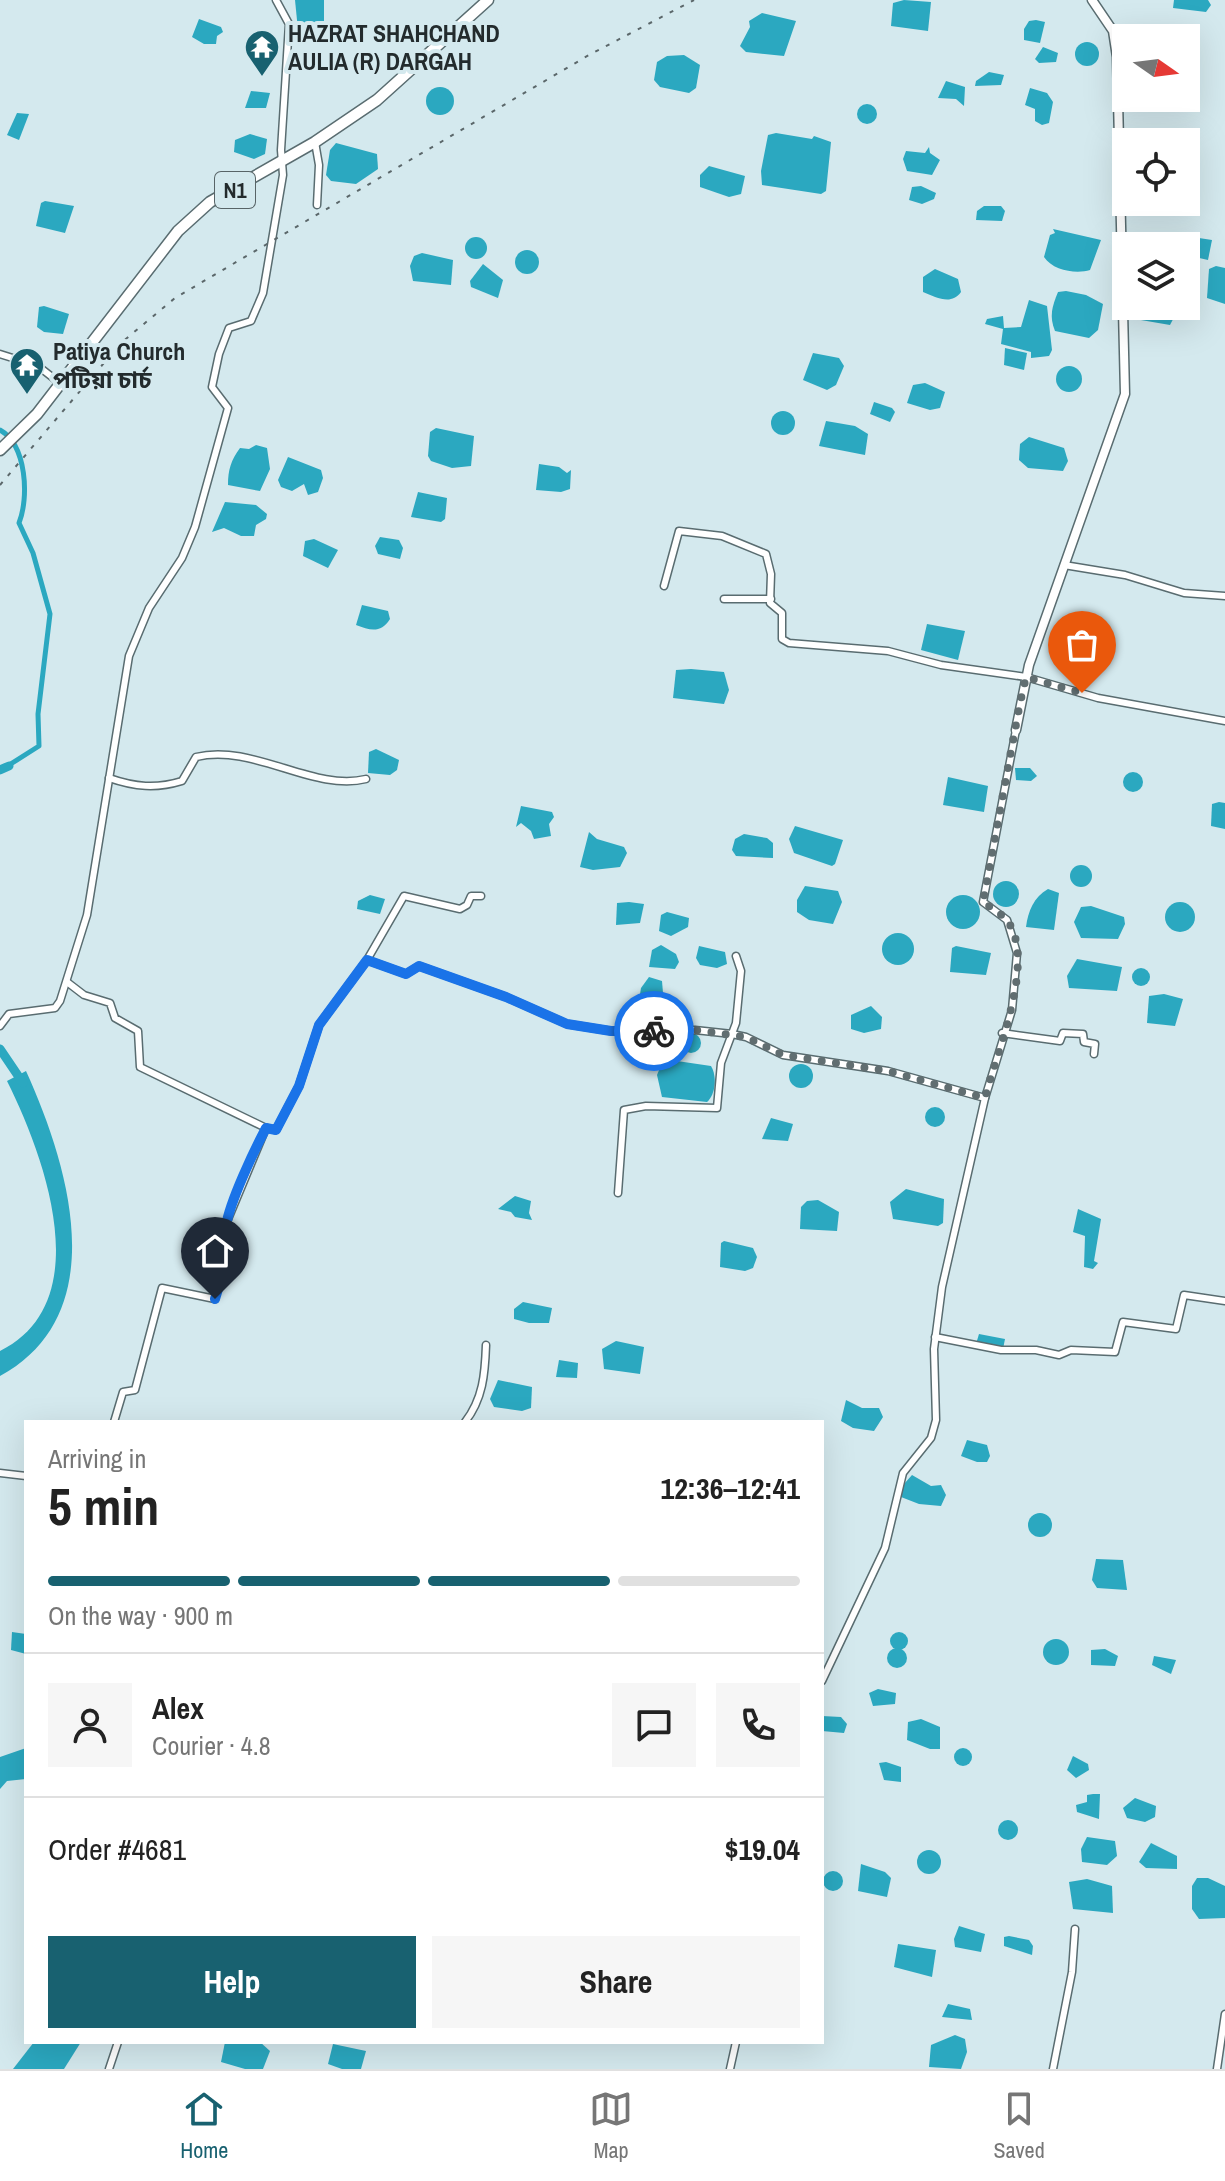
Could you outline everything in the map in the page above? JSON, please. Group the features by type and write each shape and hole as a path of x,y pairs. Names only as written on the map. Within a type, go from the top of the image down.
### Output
{"highway":[{"name":"N1","path":"0,450 61,384 178,231 210,202 315,142 377,100 488,0"}],"street":[{"path":"0,1026 9,1014 55,1008 67,982 82,938 129,656 155,596 182,558 216,454 228,409 212,387 219,354 229,328 251,321 261,301 280,201 289,24 276,0"},
{"path":"824,1677 885,1548 903,1473 931,1438 936,1420 935,1337 953,1227 1002,1033 1012,1010 1017,953 1007,920 983,902 1026,677 1125,394 1117,57 1113,31 1092,0"},
{"path":"315,142 319,165 317,205"},
{"path":"0,354 38,366 61,384"},
{"path":"664,586 679,531 704,533 764,552 771,574 771,599 775,611 782,613 782,639 789,643 862,647 909,655 941,665 1026,677 1098,698 1225,721"},
{"path":"1064,565 1125,575 1184,593 1225,596"},
{"path":"724,599 771,599"},
{"path":"109,778 129,785 165,787 182,781 196,757 213,755 269,763 352,782 366,779"},
{"path":"67,982 84,995 110,1003 115,1018 138,1031 140,1067 276,1130 289,1110 319,1025 367,960 401,898 408,895 460,909 467,905 471,896 481,896"},
{"path":"618,1193 624,1110 646,1106 717,1108 721,1063 732,1034 740,988 736,956"},
{"path":"367,960 406,974 419,966 449,975 567,1024 611,1031 695,1030 732,1034 746,1037 783,1055 888,1071 985,1098"},
{"path":"1002,1033 1060,1041 1063,1033 1083,1034 1084,1042 1095,1044 1094,1054"},
{"path":"115,1420 123,1392 135,1390 162,1288 215,1299 223,1268 226,1224 266,1128"},
{"path":"935,1337 1001,1350 1036,1350 1059,1355 1071,1350 1115,1352 1123,1322 1176,1329 1184,1295 1225,1301"},
{"path":"467,1420 477,1407 486,1371 486,1345"},
{"path":"0,1473 24,1476"},
{"path":"1053,2069 1072,1972 1075,1929"},
{"path":"1217,2069 1225,2014"},
{"path":"109,2069 117,2044"},
{"path":"730,2069 736,2044"}],"water":[{"path":"295,0 324,0 324,33 298,30"},
{"path":"904,0 931,2 928,31 891,26 893,3"},
{"path":"1174,0 1208,0 1211,5 1206,12 1173,8"},
{"path":"762,13 796,21 784,56 746,52 740,46 750,27 749,21"},
{"path":"199,19 221,27 223,32 217,36 216,44 204,44 192,37"},
{"path":"1029,21 1045,22 1040,43 1024,40 1024,29"},
{"path":"1082,42 1092,42 1099,49 1099,59 1092,66 1082,66 1075,59 1075,49"},
{"path":"251,43 272,44 273,52 249,56"},
{"path":"1043,47 1058,53 1056,62 1039,63 1035,59"},
{"path":"684,55 700,65 696,88 689,93 660,87 654,80 657,62 667,56"},
{"path":"989,72 1004,75 1001,85 975,86 976,81"},
{"path":"946,81 965,87 964,106 956,99 938,98"},
{"path":"440,87 450,91 454,101 450,111 440,115 430,111 426,101 430,91"},
{"path":"1030,88 1047,93 1053,102 1049,123 1042,125 1035,121 1035,109 1025,105"},
{"path":"251,91 270,93 266,108 245,108"},
{"path":"863,104 871,104 877,114 871,124 863,124 857,118 857,110"},
{"path":"17,113 29,114 19,140 7,135"},
{"path":"776,133 812,139 814,136 831,142 826,191 821,194 762,185 761,171 768,135"},
{"path":"250,134 267,139 265,154 254,159 234,152 235,140"},
{"path":"336,143 377,154 378,169 356,184 331,181 326,175 330,150"},
{"path":"929,147 930,153 940,160 932,175 907,171 903,159 906,151 925,153"},
{"path":"709,166 745,176 741,194 729,197 700,187 700,175"},
{"path":"921,186 936,193 934,199 922,204 909,200 912,187"},
{"path":"41,203 74,206 65,233 36,226"},
{"path":"984,206 1001,206 1005,211 1002,221 976,220 977,211"},
{"path":"1053,229 1101,240 1090,270 1066,270 1048,262 1044,257 1050,235 1055,233"},
{"path":"472,237 480,237 487,248 480,259 472,259 465,252 465,244"},
{"path":"1200,238 1212,240 1208,260 1200,258"},
{"path":"527,250 536,253 539,262 536,271 527,274 518,271 515,262 518,253"},
{"path":"422,253 453,260 451,285 413,281 410,266 414,256"},
{"path":"483,264 503,280 498,298 471,287 470,281"},
{"path":"1216,266 1225,268 1225,304 1207,298 1209,269"},
{"path":"935,269 958,279 961,292 953,299 923,292 923,277"},
{"path":"1058,292 1086,295 1103,304 1098,330 1089,338 1055,331 1053,307"},
{"path":"1029,300 1047,306 1052,350 1049,356 1031,358 1031,352 1001,344 1003,329 985,324 987,319 1003,316 1004,328 1021,327"},
{"path":"39,307 69,314 63,334 44,332 37,327"},
{"path":"1141,320 1173,320 1170,325"},
{"path":"1005,348 1027,353 1024,370 1004,365"},
{"path":"813,353 839,358 844,366 836,385 827,390 803,380"},
{"path":"1069,366 1078,370 1082,379 1078,388 1069,392 1060,388 1056,379 1060,370"},
{"path":"925,383 945,392 940,408 930,410 907,403 913,385"},
{"path":"874,402 892,408 895,412 890,422 870,414"},
{"path":"783,411 791,415 795,423 791,431 783,435 775,431 771,423 775,415"},
{"path":"826,421 855,426 868,434 865,455 819,446"},
{"path":"436,428 474,436 471,466 452,468 431,461 428,456 430,432"},
{"path":"1029,437 1064,448 1068,461 1063,471 1028,468 1019,460 1020,444"},
{"path":"256,445 267,448 270,469 260,491 228,485 237,452 240,448 249,449"},
{"path":"288,457 321,470 323,478 318,492 308,495 304,484 292,491 281,487 278,480"},
{"path":"539,464 559,467 567,473 571,470 570,489 561,492 536,490"},
{"path":"418,492 447,498 445,519 441,522 411,517"},
{"path":"225,502 256,505 267,514 266,519 256,525 254,536 241,536 224,528 212,532"},
{"path":"380,537 399,540 403,548 400,559 378,554 375,546"},
{"path":"314,539 338,550 328,568 303,556 305,541"},
{"path":"362,605 388,611 390,619 375,630 356,625"},
{"path":"927,624 965,631 958,660 921,650"},
{"path":"676,670 724,672 729,690 724,704 673,698"},
{"path":"376,749 399,760 397,770 390,775 368,773 369,752"},
{"path":"1015,768 1030,768 1037,776 1031,781 1016,780"},
{"path":"1133,772 1140,775 1143,782 1140,789 1133,792 1126,789 1123,782 1126,775"},
{"path":"948,777 988,786 984,812 943,805"},
{"path":"1225,803 1225,829 1211,826 1212,804"},
{"path":"521,806 552,812 554,817 549,824 551,836 534,839 531,831 521,823 516,827"},
{"path":"795,826 843,840 835,864 832,866 794,853 789,839"},
{"path":"589,832 597,839 624,847 627,853 620,867 593,870 580,867"},
{"path":"744,834 767,838 773,843 773,858 736,856 732,850 735,839"},
{"path":"1081,865 1089,868 1092,876 1089,884 1081,887 1073,884 1070,876 1073,868"},
{"path":"1006,881 1015,885 1019,894 1015,903 1006,907 997,903 993,894 997,885"},
{"path":"805,886 838,891 842,902 833,924 809,920 797,912 797,900"},
{"path":"1048,889 1059,893 1054,930 1026,927 1032,905"},
{"path":"370,895 385,899 380,914 357,909 358,901"},
{"path":"963,895 975,900 980,912 975,924 963,929 951,924 946,912 951,900"},
{"path":"1180,902 1186,903 1194,911 1194,923 1186,931 1180,932 1174,931 1166,923 1165,917 1166,911 1174,903"},
{"path":"617,903 644,904 640,923 616,925"},
{"path":"1091,906 1124,917 1125,924 1118,939 1081,938 1074,922 1081,907"},
{"path":"667,912 689,918 688,927 671,936 659,931 661,915"},
{"path":"898,933 909,938 914,949 909,960 898,965 887,960 882,949 887,938"},
{"path":"661,945 676,954 679,962 675,969 649,967 652,950"},
{"path":"699,946 725,952 727,964 717,968 700,965 696,958"},
{"path":"956,946 991,953 986,975 950,972 952,948"},
{"path":"1077,959 1122,967 1117,991 1069,988 1067,976"},
{"path":"1137,968 1145,968 1150,977 1148,984 1137,986 1132,981 1132,973"},
{"path":"649,977 662,981 662,1013 638,1007 641,988"},
{"path":"1164,994 1183,999 1175,1026 1147,1023 1149,996"},
{"path":"871,1006 882,1017 881,1029 864,1033 851,1029 851,1015"},
{"path":"673,1032 673,1050 651,1055 646,1034"},
{"path":"691,1033 698,1036 701,1043 698,1050 691,1053 684,1050 681,1043 684,1036"},
{"path":"677,1061 711,1066 715,1085 707,1102 662,1097 657,1075 662,1063"},
{"path":"801,1064 810,1067 813,1076 810,1085 801,1088 792,1085 789,1076 792,1067"},
{"path":"26,1071 56,1150 67,1193 72,1236 70,1277 58,1316 36,1349 0,1376 0,1351 30,1328 48,1299 55,1264 54,1225 47,1186 7,1081"},
{"path":"935,1107 942,1110 945,1117 942,1124 935,1127 928,1124 925,1117 928,1110"},
{"path":"771,1118 793,1124 788,1141 762,1139"},
{"path":"906,1189 944,1199 943,1223 938,1226 893,1219 890,1202"},
{"path":"515,1196 531,1201 529,1213 532,1220 498,1209"},
{"path":"818,1200 839,1212 837,1231 800,1229 801,1207 807,1201"},
{"path":"1078,1209 1101,1219 1094,1261 1098,1263 1093,1269 1084,1267 1085,1236 1073,1232"},
{"path":"724,1241 753,1248 757,1257 753,1268 745,1271 720,1267 721,1243"},
{"path":"523,1302 552,1308 549,1323 514,1319 514,1309"},
{"path":"979,1334 1005,1339 1003,1349 976,1344"},
{"path":"616,1341 644,1347 640,1374 604,1369 602,1349"},
{"path":"559,1360 578,1363 577,1378 556,1377"},
{"path":"498,1380 532,1387 531,1408 522,1411 494,1407 490,1399"},
{"path":"846,1400 862,1408 879,1408 883,1417 874,1431 853,1428 841,1421"},
{"path":"967,1440 987,1445 990,1456 987,1462 961,1456"},
{"path":"912,1475 931,1486 941,1485 946,1495 941,1506 919,1504 901,1497 904,1484"},
{"path":"1040,1513 1051,1520 1052,1525 1045,1536 1040,1537 1029,1530 1028,1525 1035,1514"},
{"path":"1096,1559 1123,1560 1127,1590 1097,1588 1092,1580"},
{"path":"12,1632 24,1634 24,1653 11,1650"},
{"path":"899,1632 908,1641 899,1650 890,1641"},
{"path":"1056,1639 1065,1643 1069,1652 1065,1661 1056,1665 1047,1661 1043,1652 1047,1643"},
{"path":"897,1648 904,1651 907,1658 904,1665 897,1668 890,1665 887,1658 890,1651"},
{"path":"1105,1649 1118,1656 1115,1666 1091,1665 1091,1650"},
{"path":"1154,1656 1176,1660 1171,1674 1152,1665"},
{"path":"878,1689 896,1693 895,1704 873,1706 869,1693"},
{"path":"824,1716 841,1717 847,1724 844,1733 824,1731"},
{"path":"921,1719 940,1727 940,1749 930,1749 907,1740 908,1722"},
{"path":"959,1748 967,1748 972,1757 970,1764 959,1766 954,1761 954,1753"},
{"path":"24,1749 24,1779 7,1781 0,1789 0,1757"},
{"path":"1073,1756 1088,1764 1089,1770 1076,1778 1067,1770"},
{"path":"879,1763 901,1767 901,1782 884,1780"},
{"path":"1100,1794 1099,1819 1077,1812 1076,1805 1087,1802 1087,1795"},
{"path":"1135,1798 1156,1806 1155,1817 1145,1822 1127,1818 1123,1808"},
{"path":"1008,1820 1015,1823 1018,1830 1015,1837 1008,1840 1001,1837 998,1830 1001,1823"},
{"path":"1087,1837 1115,1841 1117,1856 1107,1865 1082,1862 1081,1849"},
{"path":"1151,1843 1177,1856 1177,1869 1146,1868 1139,1862"},
{"path":"929,1850 937,1854 941,1862 937,1870 929,1874 921,1870 917,1862 921,1854"},
{"path":"861,1864 885,1872 891,1878 887,1897 858,1891"},
{"path":"829,1871 837,1871 843,1877 843,1885 837,1891 829,1891 824,1886 824,1876"},
{"path":"1197,1878 1208,1878 1225,1886 1225,1918 1199,1919 1192,1909 1192,1886"},
{"path":"1087,1879 1112,1886 1113,1913 1073,1909 1069,1882"},
{"path":"959,1926 985,1934 981,1952 955,1947 954,1939"},
{"path":"1004,1937 1029,1940 1033,1946 1032,1955 1004,1946"},
{"path":"898,1944 936,1950 932,1977 894,1967"},
{"path":"948,2004 970,2009 972,2020 942,2017"},
{"path":"955,2035 965,2039 967,2052 961,2069 929,2067 931,2045"},
{"path":"32,2044 80,2044 64,2069 13,2069"},
{"path":"225,2044 262,2044 270,2051 263,2069 245,2069 221,2062"},
{"path":"333,2044 366,2051 361,2069 342,2069 328,2064"}],"waterway":[{"path":"0,430 9,437 21,459 25,487 19,523 33,553 50,614 38,714 39,746 9,765"},
{"path":"0,770 9,766"},
{"path":"0,1049 23,1083"}],"railway":[{"path":"0,485 121,343 175,298 589,55 694,0"}],"way so far":[{"path":"654,1031 695,1030 732,1034 746,1037 783,1055 888,1071 985,1098 1002,1033 1012,1010 1017,953 1012,927 983,902 1026,677 1082,693"}],"place":[{"name":"HAZRAT SHAHCHAND AULIA (R) DARGAH","path":"262,78"},
{"name":"Patiya Church পটিয়া চার্চ","path":"27,396"}],"route":[{"path":"215,1299 223,1268 226,1224 256,1148 266,1128 276,1130 289,1110 319,1025 367,960 406,974 419,966 449,975 567,1024 611,1031 654,1031"}]}
